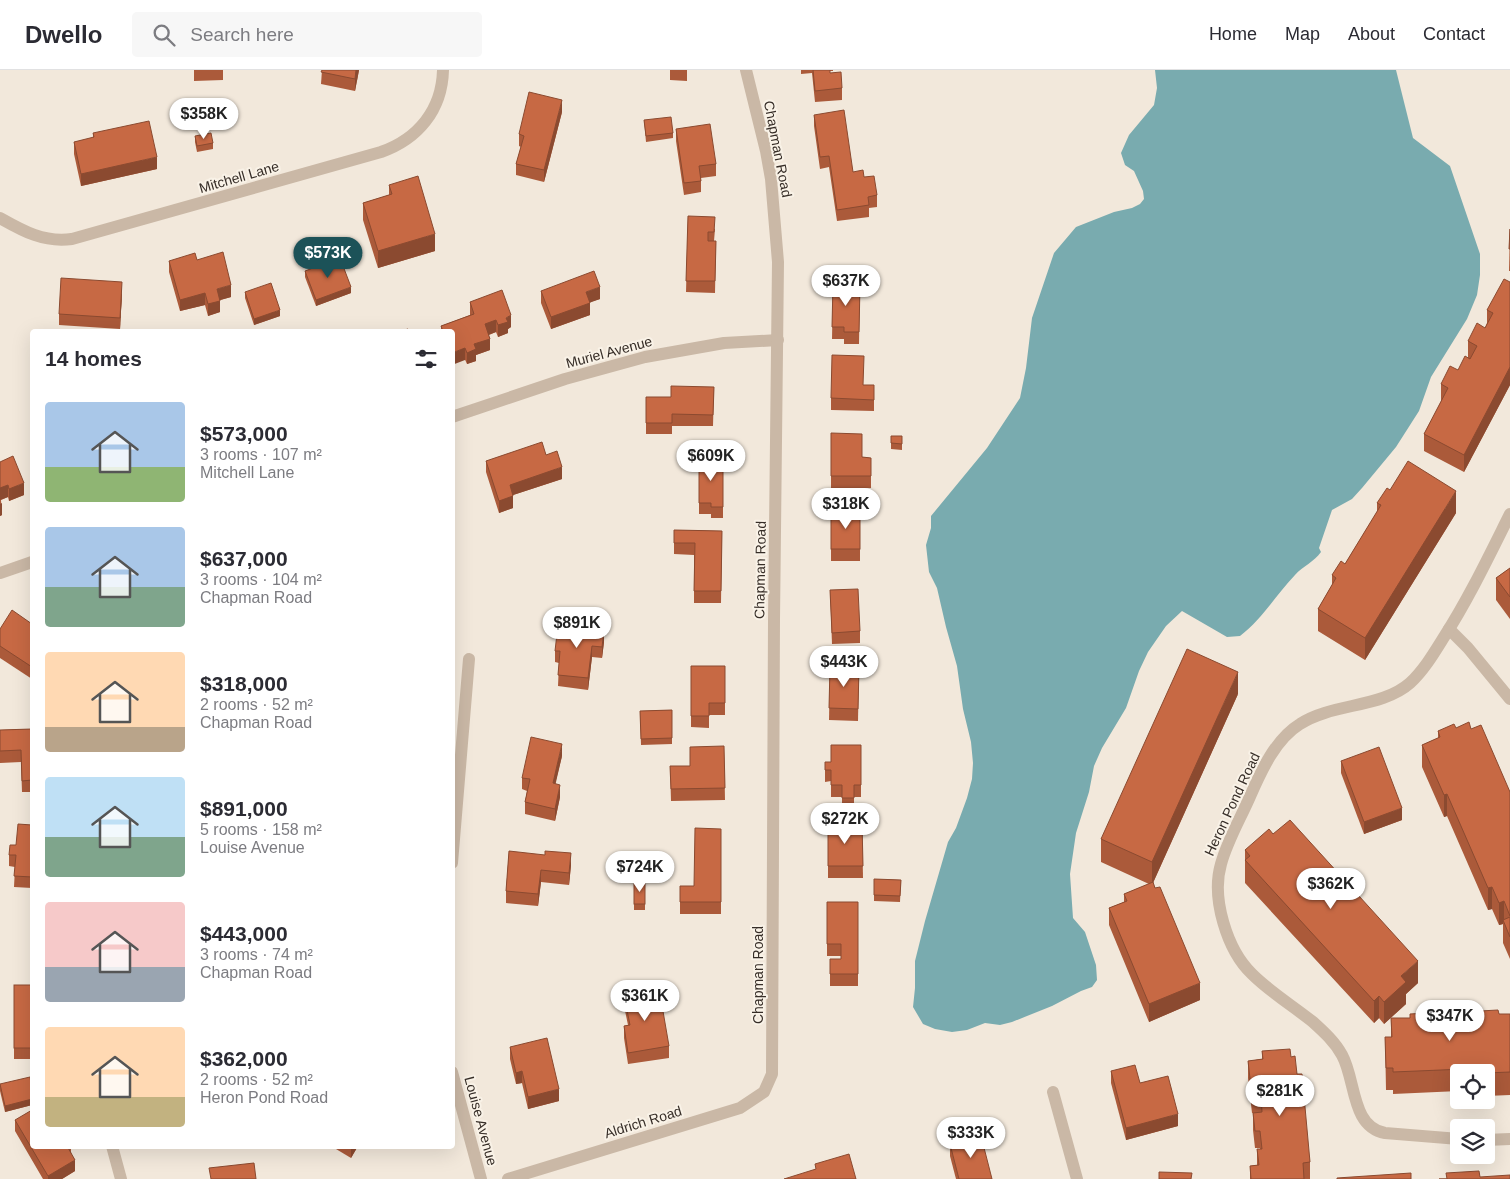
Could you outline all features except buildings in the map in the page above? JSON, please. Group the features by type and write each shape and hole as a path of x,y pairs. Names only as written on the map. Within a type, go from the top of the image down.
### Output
{"street":[{"name":"Mitchell Lane","path":"0,218 36,236 50,240 72,239 381,152 406,140 427,121 440,96 444,70"},
{"name":"Chapman Road","path":"746,70 766,151 774,196 778,262 772,1074"},
{"name":"Muriel Avenue","path":"455,416 565,379 645,357 724,343 778,340"},
{"name":"Heron Pond Road","path":"1450,1138 1385,1133 1370,1127 1363,1119 1348,1069 1335,1043 1321,1029 1252,975 1242,964 1223,922 1218,893 1218,879 1224,852 1260,773 1288,732 1311,718 1390,694 1409,684 1429,660 1449,629 1471,591 1510,514"},
{"path":"0,573 30,563"},
{"path":"1449,629 1468,648 1510,699"},
{"path":"455,827 469,659"},
{"name":"Aldrich Road","path":"508,1179 740,1108 764,1092 772,1074"},
{"name":"Louise Avenue","path":"455,1083 481,1179"},
{"path":"1053,1092 1077,1179"},
{"path":"1495,1140 1510,1139"},
{"path":"113,1149 122,1179"}],"water":[{"path":"1155,70 1396,70 1413,138 1450,166 1480,254 1480,275 1477,295 1467,319 1431,377 1419,411 1396,447 1352,499 1332,510 1319,548 1321,552 1295,575 1255,622 1240,636 1227,637 1182,611 1166,626 1148,652 1126,708 1102,748 1094,766 1089,792 1076,833 1070,874 1073,918 1085,932 1096,965 1097,980 1092,987 1012,1022 1000,1025 985,1023 967,1030 952,1032 935,1029 923,1024 913,1007 915,961 948,842 956,828 967,798 972,779 973,763 957,666 937,588 929,572 926,545 931,528 931,516 987,448 1020,398 1032,318 1054,253 1076,227 1114,212 1132,208 1140,204 1144,199 1143,191 1134,171 1125,165 1121,153 1129,135 1154,105 1157,88"}]}
